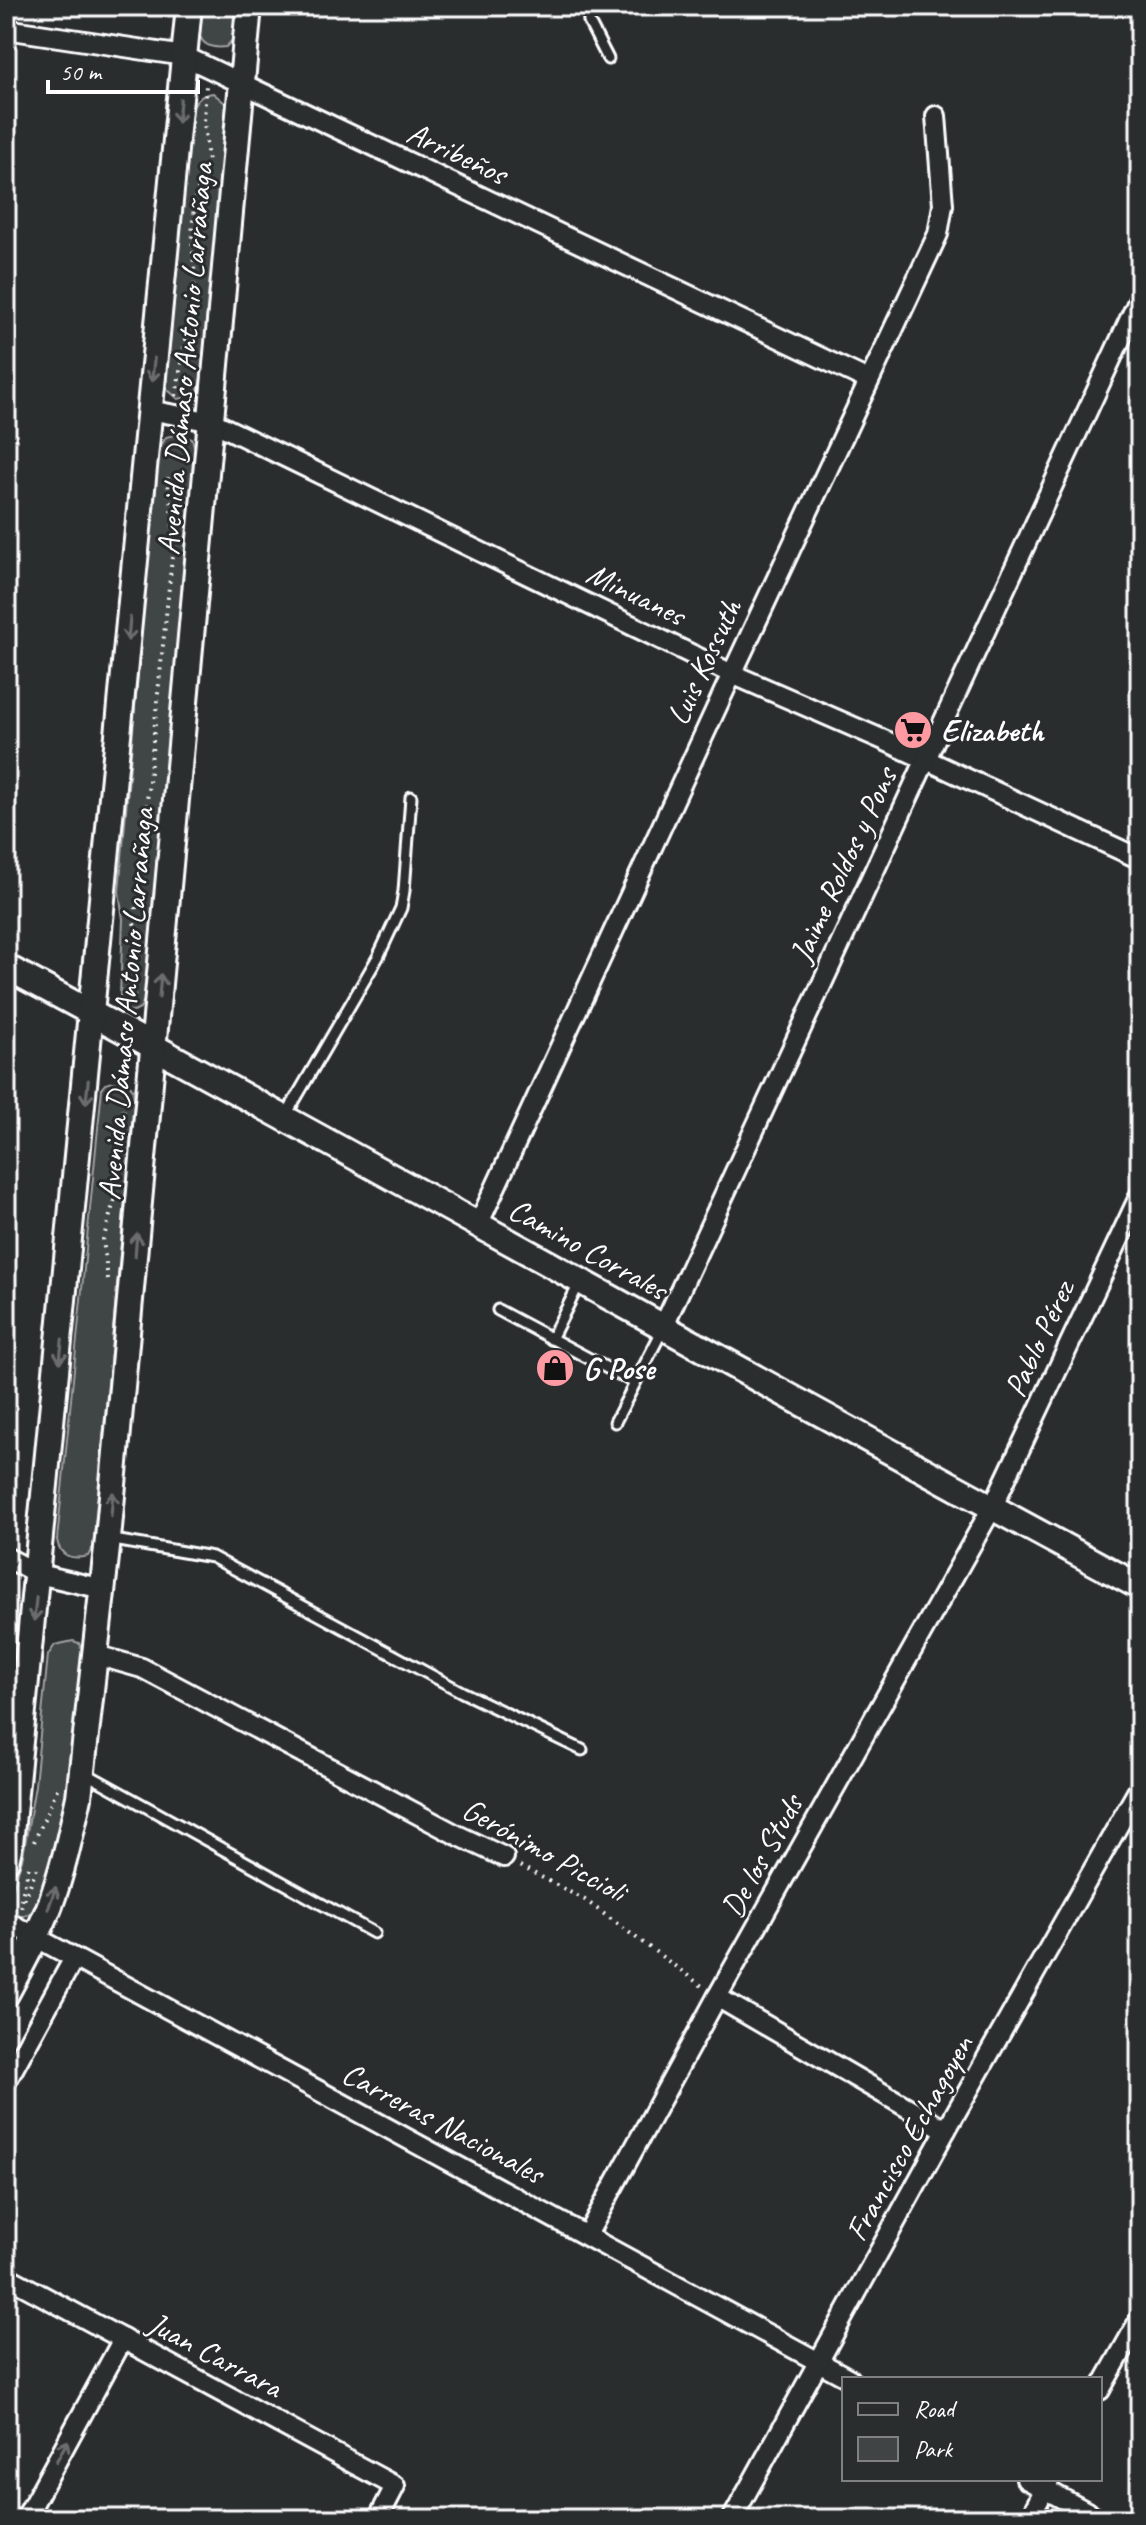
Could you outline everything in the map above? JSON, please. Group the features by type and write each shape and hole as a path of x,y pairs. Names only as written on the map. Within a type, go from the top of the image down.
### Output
{"street":[{"name":"Avenida Dámaso Antonio Larrañaga","path":"6,1861 94,1014 161,412 189,6"},
{"name":"Avenida Dámaso Antonio Larrañaga","path":"6,1994 51,1903 70,1838 73,1773 96,1655 108,1539 144,1041 213,422 249,6"},
{"name":"Arribeños","path":"6,29 184,56 868,380"},
{"name":"Luis Kossuth","path":"478,1225 938,234 943,205 936,116"},
{"name":"Jaime Roldos y Pons","path":"663,1327 1140,297"},
{"name":"Minuanes","path":"161,412 213,422 732,674 1140,859"},
{"name":"Camino Corrales","path":"6,967 1140,1587"},
{"name":"Pablo Pérez","path":"992,1508 1140,1195"},
{"name":"De los Studs","path":"587,2235 992,1508"},
{"path":"6,1557 38,1574 103,1589"},
{"name":"Gerónimo Piccioli","path":"96,1655 142,1668 504,1857"},
{"name":"Francisco Echagoyen","path":"732,2519 946,2130 1140,1787"},
{"name":"Carreras Nacionales","path":"13,1916 36,1937 846,2377"},
{"path":"6,2082 74,1958"},
{"path":"717,1997 946,2130"},
{"name":"Juan Carrara","path":"6,2276 395,2486 378,2519"},
{"path":"1102,2386 1140,2319"},
{"path":"25,2519 123,2339"},
{"path":"1029,2519 1048,2484 1100,2519"}],"lane":[{"path":"588,6 589,22 608,59"},
{"path":"285,1118 378,957 401,908 411,797"},
{"path":"551,1339 580,1282"},
{"path":"498,1310 635,1383"},
{"path":"615,1422 663,1327"},
{"path":"108,1539 212,1557 462,1692 582,1750"},
{"path":"73,1773 374,1933"}],"path":[{"path":"161,412 195,280 192,239 194,201 208,162 204,122 207,67"},
{"path":"144,1041 134,927 174,538 167,471"},
{"path":"109,1285 103,1240 117,1189 114,1141 128,1097"},
{"path":"13,1916 35,1838 73,1773"},
{"name":"Gerónimo Piccioli","path":"504,1857 585,1900 717,1997"}],"green space":[{"path":"199,6 240,6 236,36 226,47 208,46 203,42 198,30"},
{"path":"213,93 225,103 229,112 201,377 198,391 178,399 167,389 166,374 190,120 196,101"},
{"path":"178,434 192,439 195,449 144,1000 140,1009 134,1012 125,1010 120,996 123,919 119,892 156,464 166,437"},
{"path":"112,1082 129,1084 133,1089 134,1101 93,1547 88,1556 77,1558 64,1554 57,1540 102,1088"},
{"path":"73,1641 79,1643 84,1658 74,1764 54,1852 37,1907 27,1915 18,1917 11,1911 10,1897 23,1856 35,1785 48,1655 55,1645"}],"place":[{"name":"Elizabeth","path":"913,730"},
{"name":"G Pose","path":"555,1368"}]}
